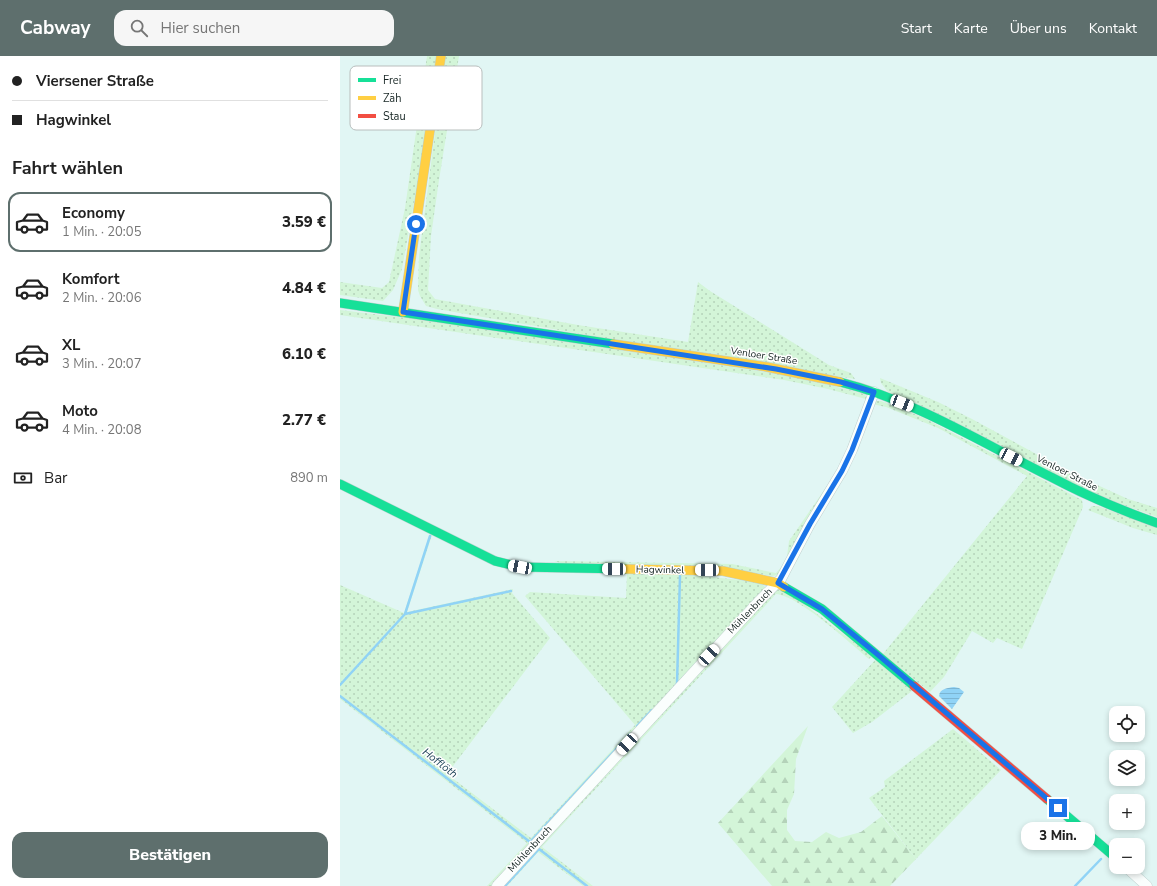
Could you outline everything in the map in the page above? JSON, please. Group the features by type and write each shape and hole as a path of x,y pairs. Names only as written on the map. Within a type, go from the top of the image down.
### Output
{"street":[{"path":"440,66 441,56"},
{"path":"403,312 430,130"},
{"name":"Venloer Straße","path":"340,303 784,370 841,382 874,392 915,408 1091,498 1157,523"},
{"name":"Mühlenbruch","path":"497,886 749,612 778,583 810,524 842,471 852,450 874,392"},
{"name":"Hagwinkel","path":"340,484 495,561 507,565 520,567 723,571 778,583 822,609 877,654 1109,852"},
{"path":"1134,874 1147,886"}],"green space":[{"path":"427,56 437,56 436,66 426,66"},
{"path":"445,56 459,56 457,66 444,66"},
{"path":"416,130 427,130 402,269 393,290 383,301 340,295 340,282 382,288 389,282 405,208"},
{"path":"435,130 447,130 431,236 428,290 435,299 578,325 688,342 698,282 829,365 851,373 855,379 593,336 426,306 418,290 419,256"},
{"path":"340,310 415,319 785,375 864,394 868,398 868,401 839,473 801,535 789,562 778,574 771,576 729,568 564,564 554,561 732,564 776,573 784,564 786,564 789,541 840,467 866,399 784,380 340,315"},
{"path":"880,378 938,402 1071,473 1128,499 1157,508 1157,517 1093,494 888,392 881,383"},
{"path":"876,401 881,401 922,417 1082,500 1083,507 1022,649 997,638 993,643 972,631 944,677 930,692 883,654 1027,476 938,428 886,407 872,404"},
{"path":"1092,506 1098,506 1157,528 1157,535 1133,528 1088,510"},
{"path":"430,534 432,535 407,612 513,589 512,593 550,638 447,774 531,838 635,725 525,596 530,592 626,598 627,574 681,574 760,582 766,588 494,886 487,886 527,843 340,699 340,585 404,613"},
{"path":"776,589 791,594 872,656 869,659 811,611 786,597 776,594 542,847 593,886 583,886 538,852 507,886 500,886"},
{"path":"876,659 912,691 872,722 853,733 832,707"},
{"path":"808,726 796,759 794,794 787,810 787,830 795,841 812,842 826,832 839,838 861,832 882,816 916,859 890,886 772,886 718,823"},
{"path":"953,729 1001,770 916,859 869,798 885,787 884,781"}],"water":[{"path":"954,687 959,688 964,692 952,709 939,696 941,691"}],"waterway":[{"path":"405,614 430,536"},
{"path":"676,685 680,576"},
{"path":"340,685 405,614 511,591"},
{"name":"Hofflöth","path":"340,696 530,842 630,734"},
{"path":"637,726 652,710"},
{"name":"Hofflöth","path":"505,886 539,849 587,886"},
{"path":"1075,886 1101,859"}],"traffic: fast":[{"path":"340,303 613,344"},
{"path":"840,382 868,390 922,411 1077,490 1157,523"},
{"path":"340,484 495,561 520,567 625,569"},
{"path":"784,587 822,609 914,686"},
{"path":"1047,799 1109,852"}],"traffic: slow":[{"path":"440,66 441,56"},
{"path":"403,312 430,130"},
{"path":"613,344 767,367 840,382"},
{"path":"625,569 723,571 778,583 784,587"}],"traffic: jam":[{"path":"914,686 1047,799"}],"route":[{"path":"416,224 403,312 807,374 874,392 852,450 842,471 810,524 778,583 822,609 1058,808"}]}
